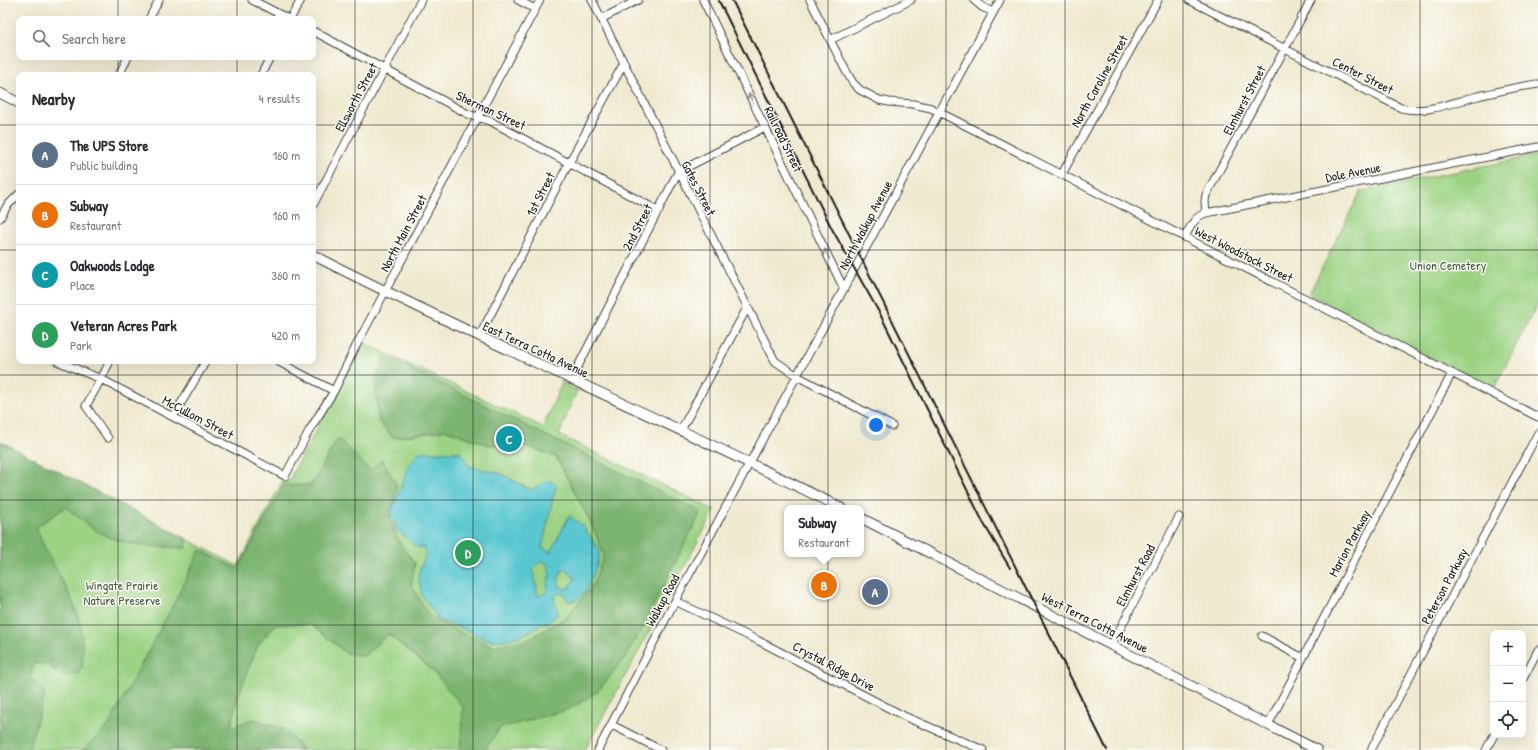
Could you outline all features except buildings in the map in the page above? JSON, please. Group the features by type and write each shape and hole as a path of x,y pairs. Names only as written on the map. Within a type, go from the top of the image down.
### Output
{"main road":[{"path":"0,94 16,102"},
{"name":"East Terra Cotta Avenue","path":"316,257 479,337 750,462"},
{"path":"750,462 835,505"},
{"name":"West Terra Cotta Avenue","path":"864,520 1112,644 1318,750"}],"street":[{"path":"150,16 159,0"},
{"path":"252,0 284,16"},
{"path":"292,16 300,0"},
{"name":"Ellsworth Street","path":"316,200 421,0"},
{"path":"518,0 535,9"},
{"name":"North Main Street","path":"285,476 309,431 334,391 356,346 540,0"},
{"name":"Gates Street","path":"592,0 774,361 797,376 892,426"},
{"path":"602,18 638,0"},
{"name":"Railroad Street","path":"703,0 844,288"},
{"name":"West Woodstock Street","path":"810,0 853,83 870,96 889,102 922,105 940,112 1537,415"},
{"path":"830,40 911,0"},
{"path":"974,0 982,7 993,12"},
{"name":"North Walkup Avenue","path":"750,462 1000,0"},
{"name":"North Caroline Street","path":"1062,174 1158,0"},
{"name":"Center Street","path":"1189,0 1285,50 1385,99 1393,105 1410,110 1427,108 1509,88 1538,84"},
{"name":"Elmhurst Street","path":"1206,213 1206,195 1311,0"},
{"name":"Sherman Street","path":"316,34 468,114 490,121 659,210"},
{"path":"120,72 126,60"},
{"path":"262,72 268,60"},
{"name":"1st Street","path":"479,337 569,163 624,63"},
{"path":"678,172 765,127"},
{"name":"Dole Avenue","path":"1206,213 1538,147"},
{"name":"2nd Street","path":"571,380 678,172"},
{"path":"0,218 7,206 16,197"},
{"path":"1185,237 1197,218 1206,213"},
{"path":"681,430 747,308"},
{"name":"McCullom Street","path":"64,364 101,379 285,476"},
{"path":"108,364 86,406 108,438"},
{"path":"173,417 204,364"},
{"path":"283,364 334,391"},
{"name":"Marion Parkway","path":"1268,725 1452,373"},
{"name":"Peterson Parkway","path":"1371,750 1538,433"},
{"name":"Walkup Road","path":"598,750 675,601 750,462"},
{"name":"Elmhurst Road","path":"1112,644 1180,517"},
{"name":"Crystal Ridge Drive","path":"675,601 766,645 906,717 983,750"},
{"path":"1262,636 1303,658"},
{"path":"1526,673 1538,650"},
{"path":"612,725 661,750"},
{"path":"1486,750 1492,738"}],"green space":[{"name":"Union Cemetery","path":"1538,155 1538,303 1493,390 1309,294 1361,191"},
{"name":"Wingate Prairie Nature Preserve","path":"364,343 543,427 562,383 577,390 559,435 715,510 585,750 0,750 0,441 238,566 283,480 288,482"},
{"path":"385,356 701,512 640,632 623,660 598,691 570,709 500,728 485,750 460,750 463,707 432,670 388,634 364,656 346,653 310,624 275,625 258,645 238,696 231,727 254,719 285,730 303,750 83,750 109,725 176,599 200,550 238,569 284,485 311,485 338,438 371,471 382,459 397,486 390,519 400,544 415,563 411,584 429,615 455,630 493,646 527,640 567,617 593,584 604,555 591,523 556,457 520,444 489,445 447,430 393,438 379,422 375,384"},
{"path":"0,441 187,539 186,548 147,546 128,543 109,537 97,531 66,507 36,527 46,550 69,593 80,622 82,635 82,668 77,674 64,677 49,665 34,663 30,677 44,692 44,698 28,750 0,750"}],"water":[{"path":"420,452 461,452 469,466 501,474 531,490 549,480 557,486 554,493 542,548 551,552 569,516 582,525 600,551 594,574 586,590 574,601 568,601 565,594 559,593 554,597 558,614 548,623 541,624 521,636 499,641 481,638 471,632 439,620 422,596 418,575 426,554 423,547 418,548 397,530 391,513 410,463","holes":["541,561 548,564 550,573 546,593 538,596 533,569","563,570 570,572 575,579 569,588 565,589 560,587 558,580"]}],"railway":[{"path":"732,0 1107,750"},
{"path":"719,1 832,229 880,314 984,524 1010,568"}],"place":[{"name":"Oakwoods Lodge","path":"509,439"},
{"name":"Veteran Acres Park","path":"468,553"},
{"name":"Subway","path":"824,585"},
{"name":"The UPS Store","path":"875,592"}]}
